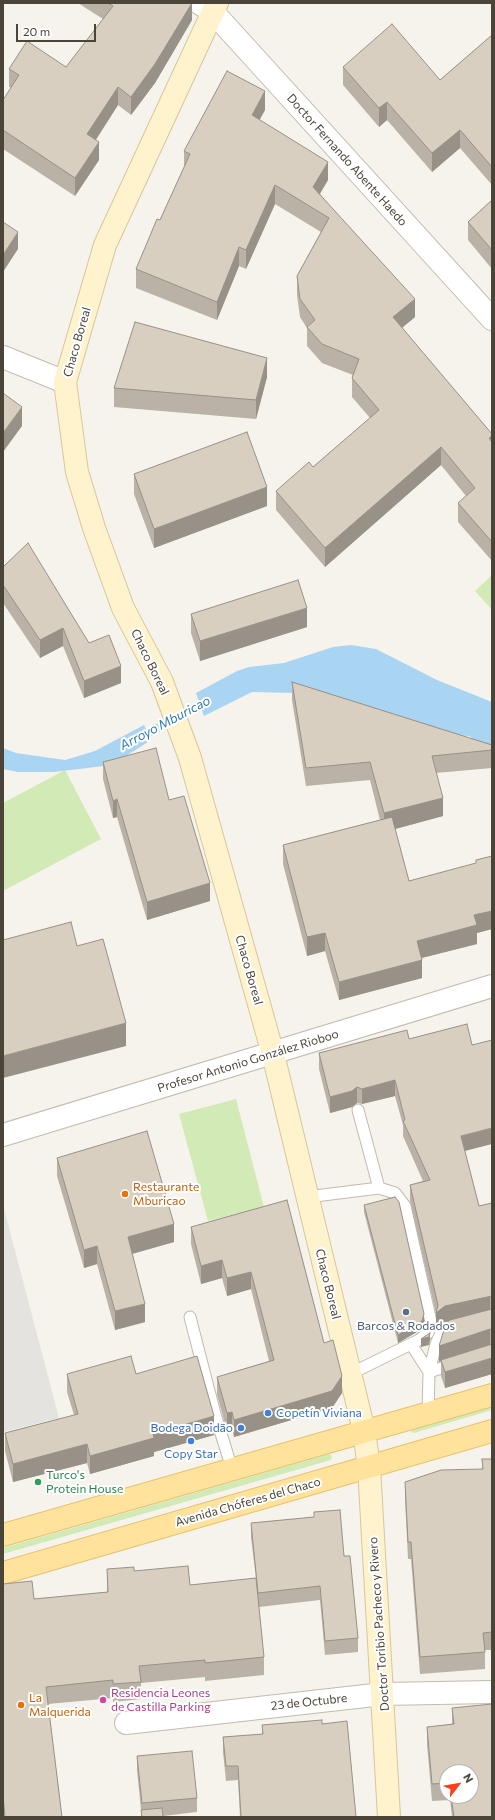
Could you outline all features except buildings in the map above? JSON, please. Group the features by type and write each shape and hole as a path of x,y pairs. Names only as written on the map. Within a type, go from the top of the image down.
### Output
{"main road":[{"name":"Chaco Boreal","path":"209,6 105,245 65,382 77,472 94,528 123,608 162,682 190,758 273,1054 364,1431"},
{"path":"3,1535 492,1395"},
{"name":"Doctor Toribio Pacheco y Rivero","path":"364,1431 369,1467 389,1817"},
{"name":"Avenida Chóferes del Chaco","path":"3,1573 492,1431"}],"street":[{"name":"Doctor Fernando Abente Haedo","path":"209,6 492,320"},
{"path":"3,357 65,382"},
{"name":"Profesor Antonio González Rioboo","path":"3,1135 273,1054 492,986"},
{"name":"23 de Octubre","path":"126,1723 383,1694 492,1692"}],"lane":[{"path":"358,1110 379,1188"},
{"path":"307,1197 379,1188 395,1193 405,1206 431,1322 428,1333 420,1340 350,1374"},
{"path":"190,1317 215,1414 232,1469"},
{"path":"428,1413 429,1372 436,1344 440,1335 448,1329 470,1324"},
{"path":"411,1344 429,1372"},
{"path":"429,1372 464,1361"}],"green space":[{"path":"492,575 492,610 475,591"},
{"path":"65,770 101,839 3,891 3,803"},
{"path":"236,1099 264,1207 208,1221 179,1114"},
{"path":"492,1404 492,1410 414,1433 411,1432 411,1429"},
{"path":"329,1454 332,1456 331,1460 3,1554 3,1548"}],"shaded area":[{"path":"3,1205 59,1418 3,1432"}],"water":[{"path":"351,645 376,649 437,680 492,702 492,750 486,748 469,736 455,735 294,693 252,692 204,716 196,693 237,671 249,667 284,663 333,647"},
{"path":"144,725 151,740 112,765 54,772 18,772 3,769 3,748 16,753 65,760 95,751"}],"waterway":[{"name":"Arroyo Mburicao","path":"138,739 208,700"}],"place":[{"name":"Restaurante Mburicao","path":"125,1194"},
{"name":"Barcos & Rodados","path":"406,1312"},
{"name":"Copetín Viviana","path":"268,1413"},
{"name":"Bodega Doidão","path":"241,1428"},
{"name":"Copy Star","path":"191,1441"},
{"name":"Turco's Protein House","path":"38,1482"},
{"name":"Residencia Leones de Castilla Parking","path":"103,1700"},
{"name":"La Malquerida","path":"21,1705"}]}
